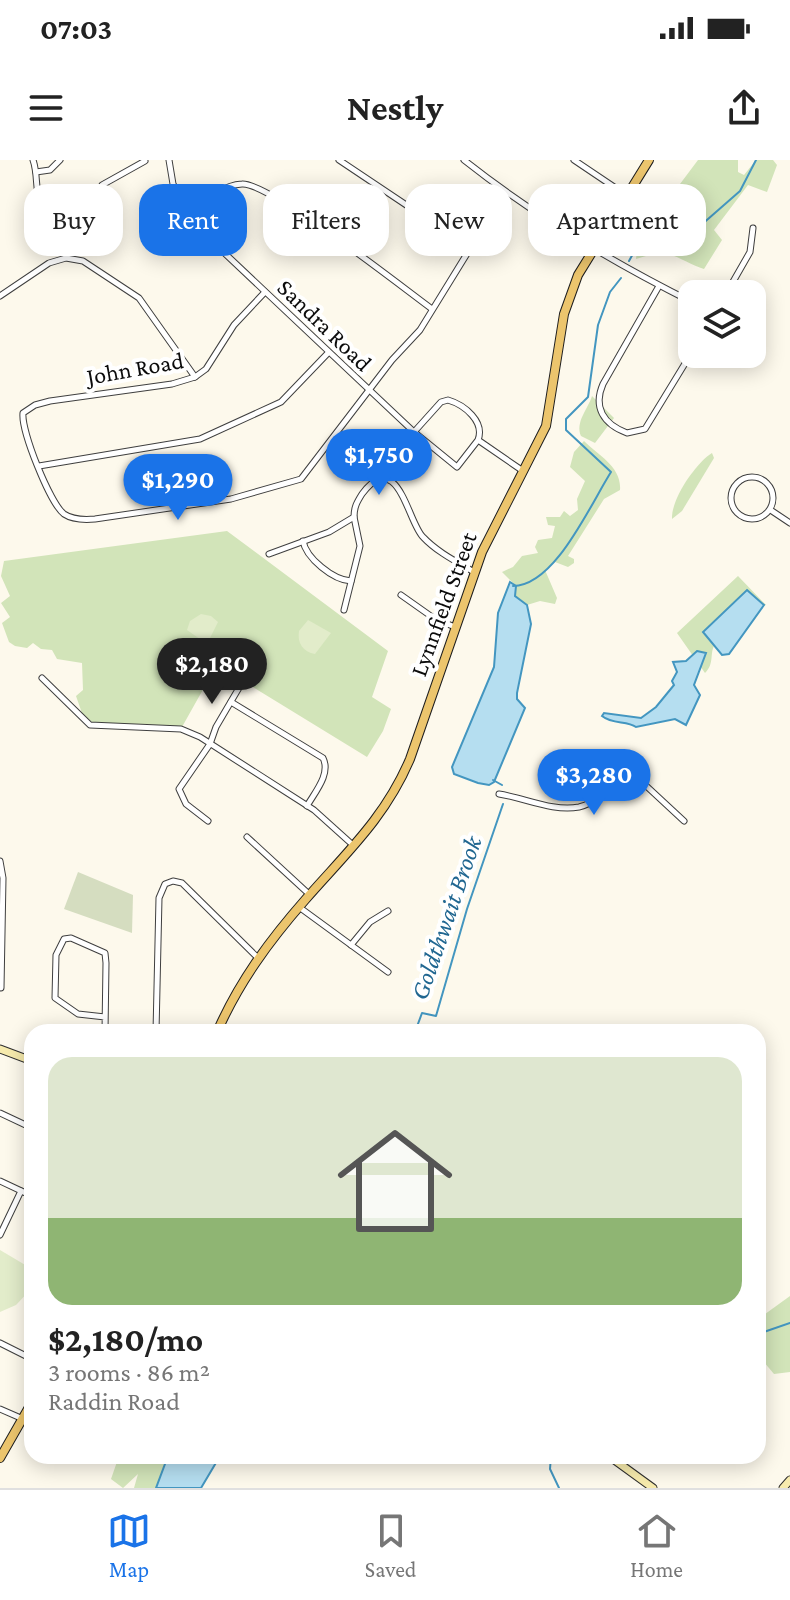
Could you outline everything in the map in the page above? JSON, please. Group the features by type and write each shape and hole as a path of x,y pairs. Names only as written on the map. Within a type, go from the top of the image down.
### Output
{"main road":[{"name":"Lynnfield Street","path":"633,184 649,160"},
{"name":"Lynnfield Street","path":"221,1024 241,983 258,958 386,808 404,774 474,572 501,511 538,445 549,416 564,314 588,256"},
{"path":"0,1049 24,1058"},
{"path":"0,1458 23,1419"},
{"path":"620,1464 653,1488"},
{"path":"783,1488 790,1480"}],"street":[{"path":"33,160 35,193 40,205 51,219 61,223 85,214 102,185 145,161"},
{"path":"36,172 50,170 60,160"},
{"name":"Sandra Road","path":"169,160 174,184"},
{"path":"339,160 405,204"},
{"path":"464,160 495,184"},
{"path":"574,160 610,184"},
{"path":"247,186 254,186 344,244 432,309"},
{"path":"734,280 750,252 753,228"},
{"name":"Sandra Road","path":"227,256 368,390 457,467 478,440"},
{"path":"328,353 281,402 200,439 39,466 55,505 77,519 107,518 254,494 301,479 368,390 420,330 464,256"},
{"path":"604,256 678,295"},
{"path":"0,296 49,263 66,258 83,261 139,298 195,377"},
{"path":"659,286 599,392 597,403 602,416 627,433 645,429 682,368"},
{"name":"John Road","path":"39,466 25,435 23,413 35,405 50,401 172,384 195,377 211,364 234,325 265,292"},
{"path":"414,432 441,402 455,402 479,424 481,431 478,440 523,471"},
{"path":"746,478 761,479 771,491 772,511 756,519 746,518 733,507 733,488 746,478"},
{"path":"344,610 360,541 354,517 357,502 372,483 381,480 391,483 403,493 423,538 474,572"},
{"path":"772,511 790,523"},
{"path":"269,554 329,532 354,517"},
{"path":"303,541 310,556 339,578 352,581"},
{"path":"401,595 435,619 455,627"},
{"path":"42,678 90,725 181,729 210,744 307,806 354,846"},
{"path":"208,821 186,804 179,789 210,744 243,681"},
{"path":"231,702 323,758 327,766 325,774 307,806"},
{"path":"499,794 555,807 573,807 597,800 623,784 642,782 684,821"},
{"path":"247,837 310,895"},
{"path":"0,861 3,878 1,988"},
{"path":"156,1024 159,905 165,884 178,881 258,958"},
{"path":"299,907 388,972"},
{"path":"351,945 370,922 388,911"},
{"path":"105,1017 78,1014 55,998 56,955 64,939 71,938 105,953 105,1017 105,1024"},
{"path":"0,1113 24,1124"},
{"path":"0,1181 24,1192"},
{"path":"0,1235 21,1191"},
{"path":"0,1343 24,1355"},
{"path":"0,1409 23,1419"}],"green space":[{"path":"698,160 738,160 738,172 744,175 756,160 773,160 777,165 767,192 748,185 714,230 722,240 704,269 673,256 706,256 706,184 680,184"},
{"path":"592,396 614,418 595,443 581,436 580,431"},
{"path":"584,441 613,468 620,482 620,490 604,499 568,556 574,559 574,563 568,567 555,562 545,570 557,598 555,604 540,601 527,605 515,596 516,586 502,572 513,567 522,556 538,553 535,547 538,540 552,538 555,526 548,525 546,517 560,517 564,511 570,516 578,510 577,499 585,481 570,467 574,452"},
{"path":"712,453 714,458 682,511 672,519 676,501 686,482"},
{"path":"227,531 388,651 372,697 391,709 383,731 367,757 225,670 210,677 182,727 92,722 83,716 76,696 83,690 82,663 57,659 52,650 41,649 33,643 27,648 9,642 2,623 10,617 1,603 10,596 1,576 4,561"},
{"path":"738,576 766,605 738,621 719,638 705,673 677,633"},
{"path":"201,614 211,616 218,622 207,644 187,630 190,621"},
{"path":"308,620 331,633 315,654 304,649 299,639 299,631"},
{"path":"78,872 133,895 132,933 64,909"},
{"path":"0,1250 24,1264 24,1296 16,1305 0,1312"},
{"path":"790,1296 790,1372 774,1374 766,1364 766,1313"},
{"path":"116,1464 165,1464 156,1488 134,1488 138,1474 123,1488 111,1479"}],"water":[{"path":"510,582 516,586 515,596 527,605 531,624 517,693 517,699 525,708 494,782 489,785 454,774 452,767 494,667 498,613"},
{"path":"747,590 764,605 729,654 722,655 703,632"},
{"path":"697,651 706,653 694,685 700,695 686,725 675,719 636,727 602,716 604,713 641,718 656,707 674,685 672,681 677,672 673,662 686,661"},
{"path":"165,1464 215,1464 201,1488 156,1488"}],"waterway":[{"name":"Goldthwait Brook","path":"629,261 640,241 655,235 676,247 740,191 756,160"},
{"name":"Goldthwait Brook","path":"513,586 543,573 557,559 611,472 566,430 566,419 588,397 598,325 610,292 621,278"},
{"name":"Goldthwait Brook","path":"493,780 502,785"},
{"name":"Goldthwait Brook","path":"418,1024 422,1013 436,1016 467,909 503,804"},
{"path":"766,1331 790,1323"},
{"path":"550,1464 559,1488"}]}
